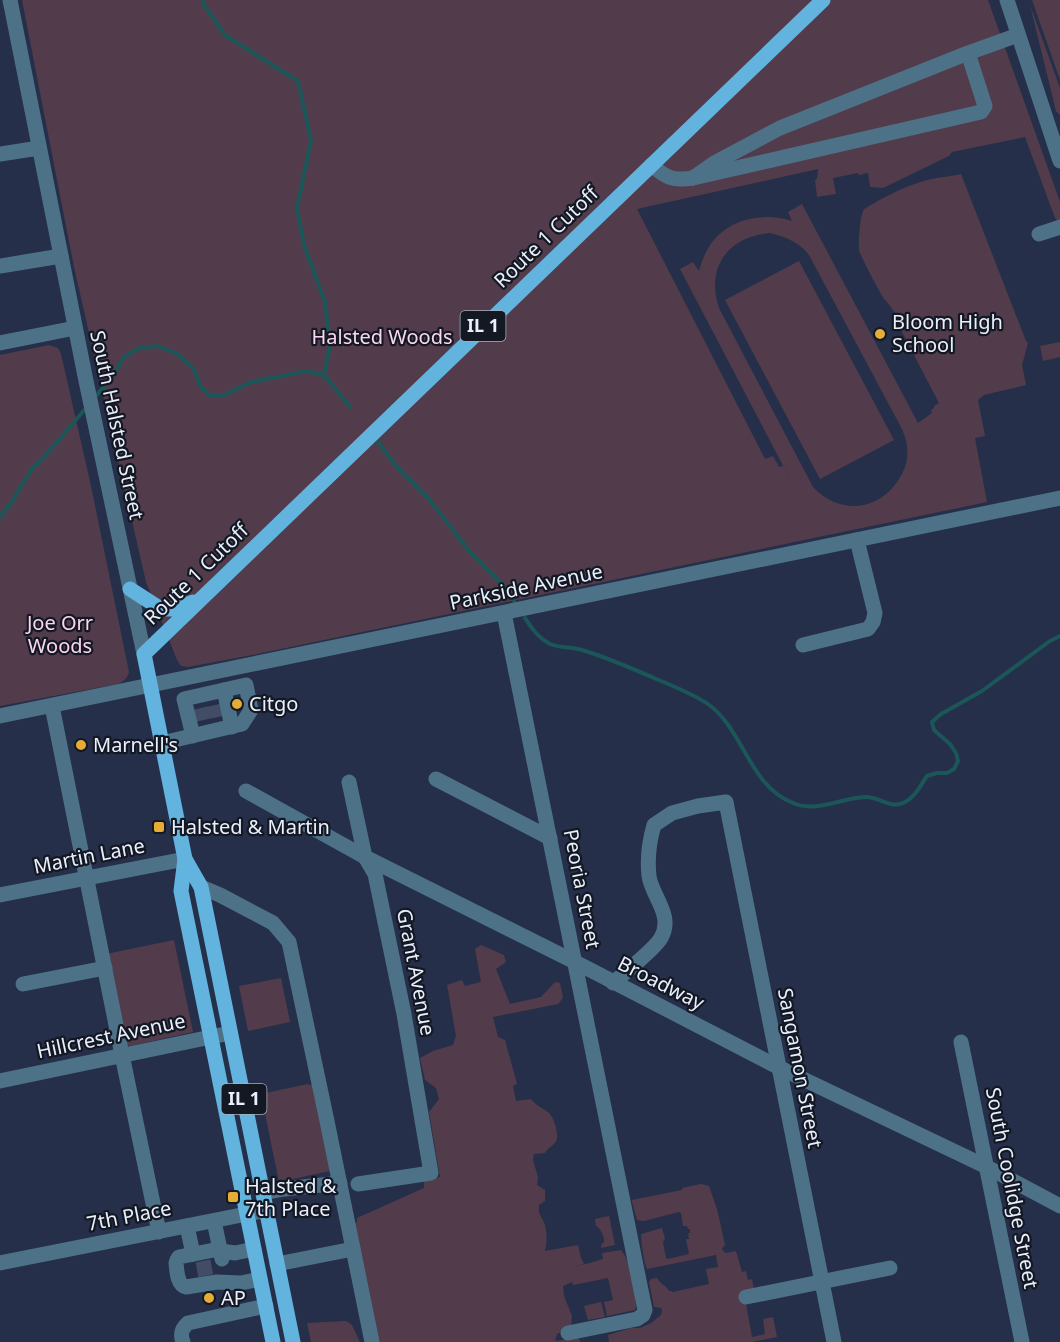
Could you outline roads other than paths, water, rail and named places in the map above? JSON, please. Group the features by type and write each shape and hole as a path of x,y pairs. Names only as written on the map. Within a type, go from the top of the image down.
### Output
{"main road":[{"name":"Route 1 Cutoff","path":"144,654 823,0"},
{"path":"130,589 161,609 175,609 198,600"},
{"name":"South Halsted Street","path":"144,654 185,859 181,891 273,1342"},
{"name":"South Halsted Street","path":"185,859 201,887 293,1342"}],"street":[{"name":"South Halsted Street","path":"10,0 75,328 144,654"},
{"path":"1007,0 1056,134 1060,161"},
{"path":"693,178 716,162 780,128 1018,35"},
{"path":"651,165 666,177 679,180 693,178 981,112 985,106 968,53"},
{"path":"0,154 39,148"},
{"path":"1039,234 1060,226"},
{"path":"0,266 61,256"},
{"path":"0,342 75,328"},
{"name":"Parkside Avenue","path":"0,716 1060,498"},
{"path":"803,645 868,629 873,622 875,613 857,540"},
{"name":"Peoria Street","path":"504,613 645,1310 643,1315 637,1319 568,1333"},
{"path":"210,711 211,673"},
{"path":"188,678 210,711"},
{"path":"52,706 159,1232"},
{"path":"162,743 210,711"},
{"path":"436,779 550,838"},
{"name":"Grant Avenue","path":"349,782 365,856 375,874 404,1014 431,1173 358,1184"},
{"name":"Broadway","path":"246,791 365,856 778,1067 987,1167 1060,1206"},
{"name":"Sangamon Street","path":"613,982 657,944 665,929 666,921 650,879 648,865 649,843 654,825 672,813 726,802 834,1342"},
{"name":"Martin Lane","path":"0,895 185,859"},
{"path":"201,887 273,923 289,942 372,1342"},
{"path":"23,984 105,968"},
{"name":"Hillcrest Avenue","path":"0,1081 230,1033"},
{"name":"South Coolidge Street","path":"961,1042 1022,1342"},
{"path":"263,1193 340,1183"},
{"name":"7th Place","path":"0,1263 267,1210"},
{"path":"214,1221 221,1255"},
{"path":"187,1226 199,1256"},
{"path":"254,1249 221,1255 214,1250 199,1256 179,1257 176,1263 180,1284 186,1287 207,1280 241,1283 260,1279"},
{"path":"278,1264 353,1249"},
{"path":"746,1297 890,1268"},
{"path":"183,1342 181,1335 188,1323 266,1306"}],"waterway":[{"path":"204,0 204,5 225,35 298,81 311,140 297,208 304,245 325,302 330,345 324,375"},
{"path":"95,397 112,377 124,357 139,348 157,346 178,354 194,369 200,386 210,395 224,395 251,382 307,371 324,375 350,407"},
{"path":"0,517 31,470 86,408"},
{"path":"378,442 397,467 429,499 469,551 507,589 514,601"},
{"path":"525,618 536,633 550,644 582,650 609,659 682,690 708,704 730,728 766,784 778,795 802,806 820,806 865,797 898,804 911,798 927,776 947,773 954,769 958,761 956,753 950,744 934,730 932,722 941,714 982,691 1060,636"}],"tunnel":[{"path":"215,705 218,717"},
{"path":"201,708 204,720"},
{"path":"203,1261 206,1277"}],"place":[{"name":"Bloom High School","path":"880,334"},
{"name":"Citgo","path":"237,704"},
{"name":"Marnell's","path":"81,745"},
{"name":"Halsted & Martin","path":"159,827"},
{"name":"Halsted & 7th Place","path":"233,1197"},
{"name":"AP","path":"209,1298"}],"park label":[{"name":"Halsted Woods","path":"382,337"},
{"name":"Joe Orr Woods","path":"60,634"}]}
